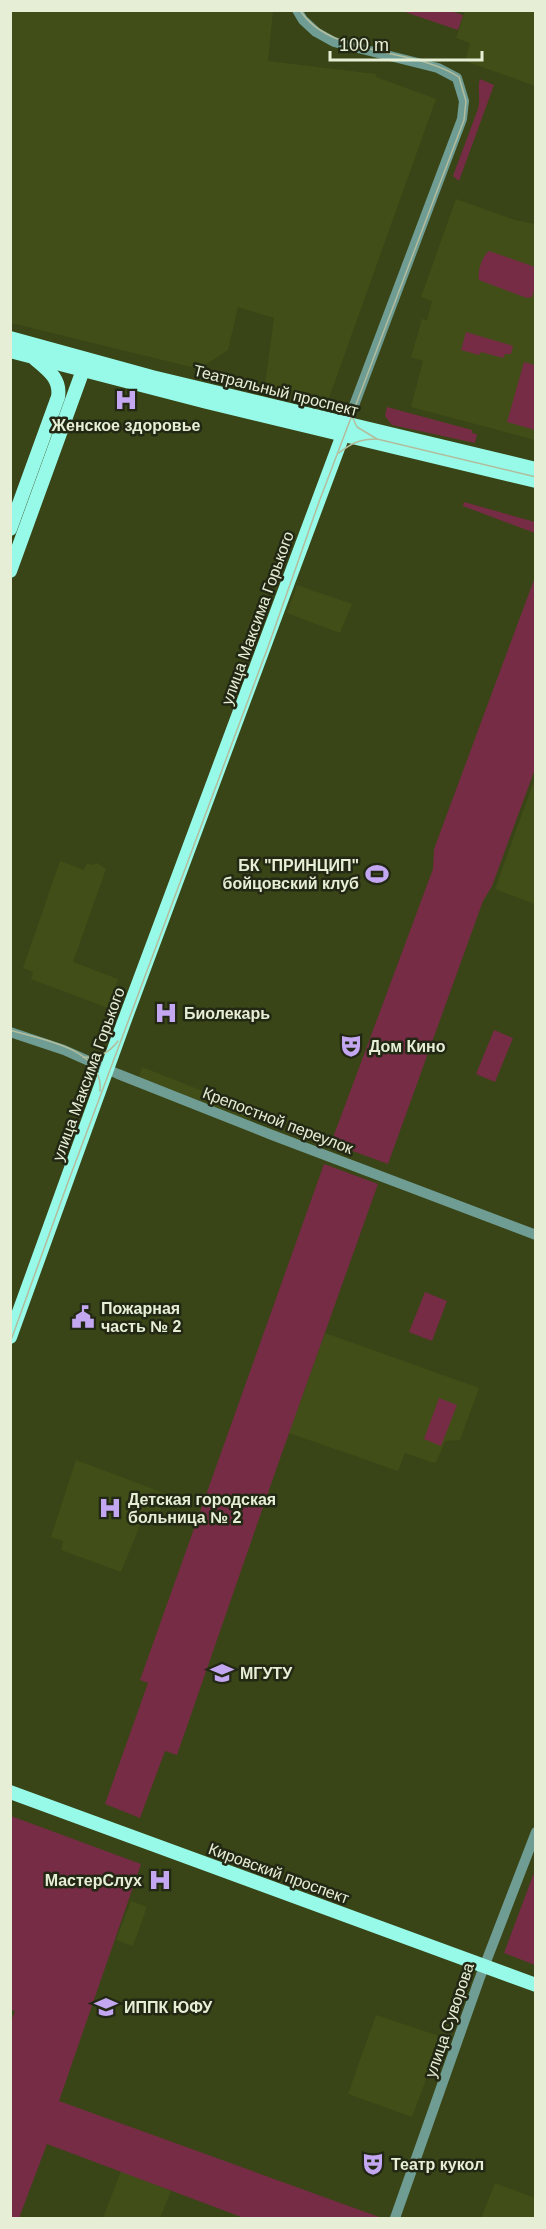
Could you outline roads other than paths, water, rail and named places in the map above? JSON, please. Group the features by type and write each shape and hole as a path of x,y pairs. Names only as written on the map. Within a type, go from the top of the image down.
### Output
{"main road":[{"name":"Театральный проспект","path":"10,338 536,481"},
{"name":"Театральный проспект","path":"10,351 83,370 345,429 536,469"},
{"path":"10,529 59,391 58,382 31,356"},
{"path":"10,571 83,370 77,356"},
{"name":"улица Максима Горького","path":"10,1337 345,429"},
{"name":"Кировский проспект","path":"10,1792 536,1985"}],"street":[{"name":"улица Максима Горького","path":"297,10 303,20 316,32 334,42 438,68 457,78 464,102 462,119 345,429"},
{"name":"Крепостной переулок","path":"10,1032 64,1050 431,1197 536,1235"},
{"name":"улица Суворова","path":"395,2218 484,1966 536,1832"}],"tram line":[{"path":"10,1343 268,647 319,502 464,120 466,101 459,77 419,60 351,44 331,36 313,25 300,10"},
{"path":"351,414 357,427 377,439 536,477"},
{"path":"339,453 356,442 377,439"},
{"path":"10,1030 54,1042 82,1055 99,1076 100,1091"},
{"path":"83,1057 103,1054 118,1041"}],"place":[{"name":"Женское здоровье","path":"126,400"},
{"name":"БК \"ПРИНЦИП\" бойцовский клуб","path":"377,874"},
{"name":"Биолекарь","path":"166,1013"},
{"name":"Дом Кино","path":"351,1046"},
{"name":"Пожарная часть № 2","path":"83,1317"},
{"name":"Детская городская больница № 2","path":"110,1508"},
{"name":"МГУТУ","path":"222,1673"},
{"name":"МастерСлух","path":"160,1880"},
{"name":"ИППК ЮФУ","path":"106,2007"},
{"name":"Театр кукол","path":"373,2164"}]}
